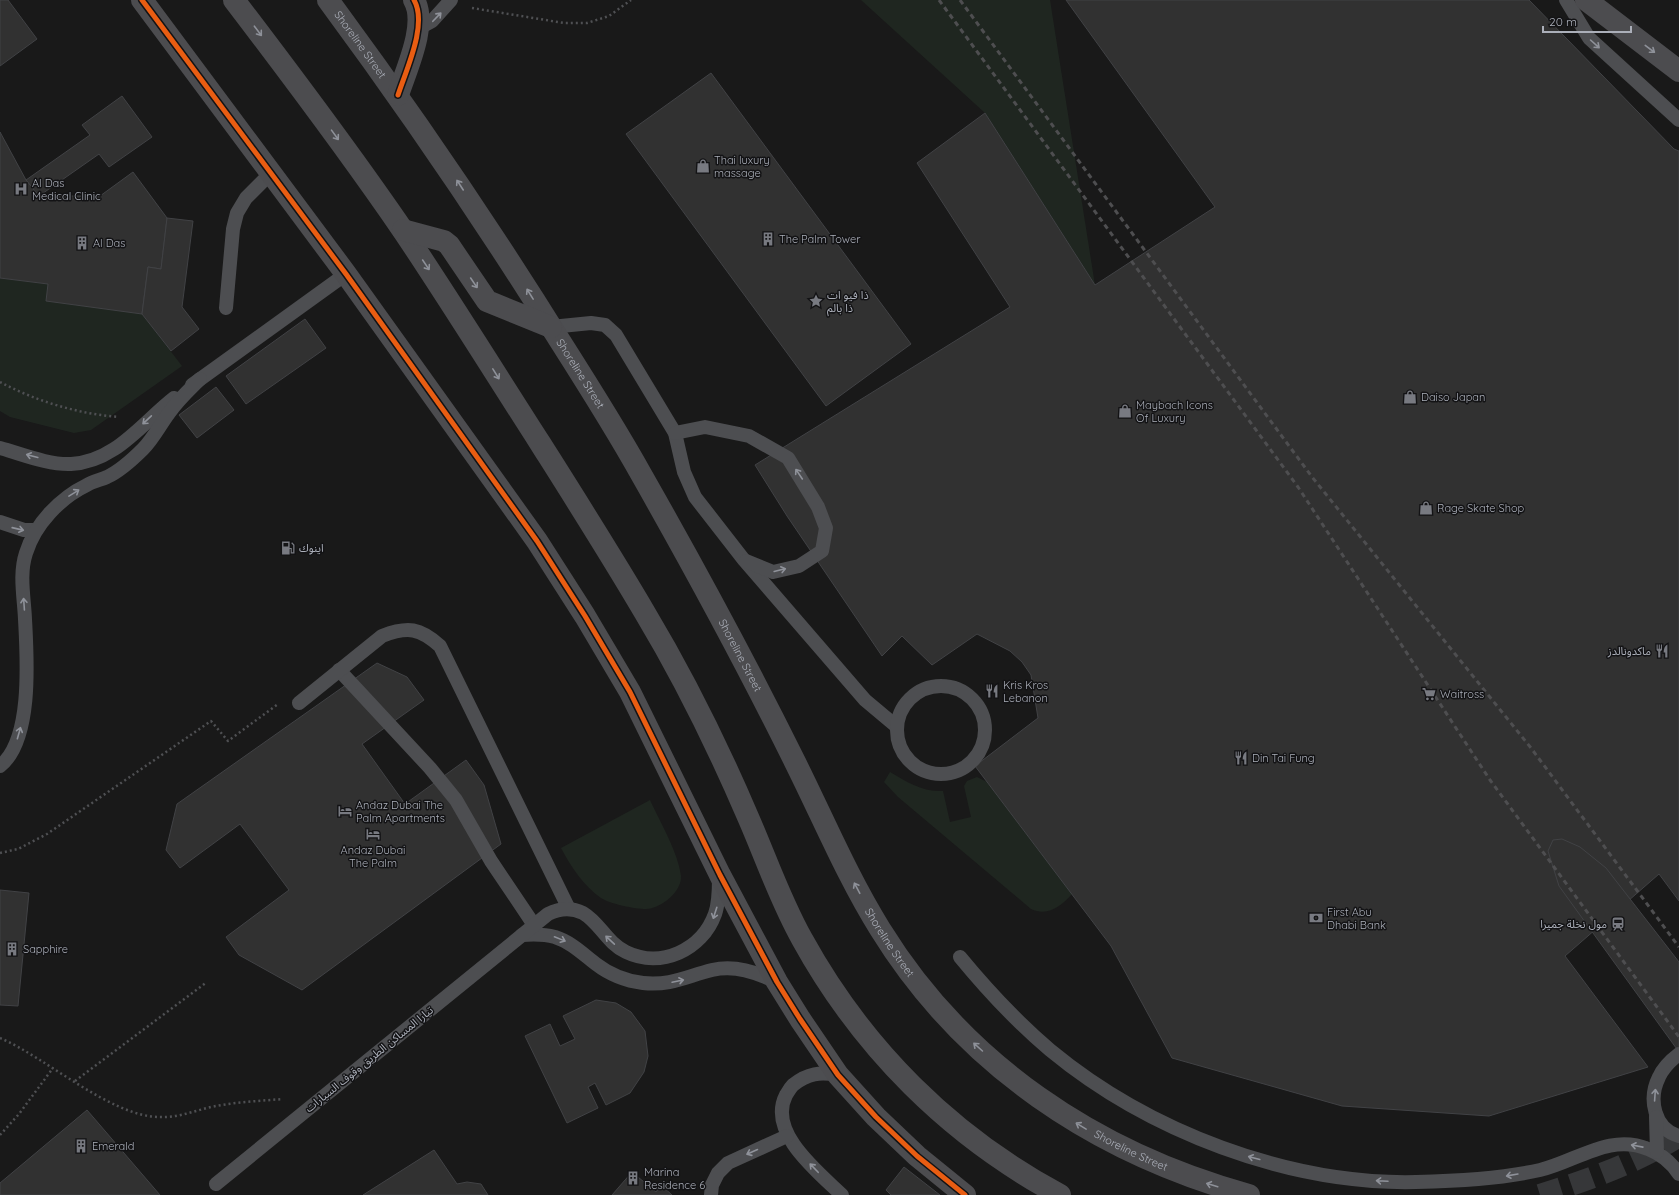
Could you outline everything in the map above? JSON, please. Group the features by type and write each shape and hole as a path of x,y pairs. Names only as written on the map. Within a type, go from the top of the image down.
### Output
{"main road":[{"path":"142,0 346,274 537,541 586,616 630,692 720,875 777,982 838,1075 881,1122 917,1156 965,1195"},
{"path":"234,0 301,88 403,230 460,316 648,616 717,750 799,935 826,980 856,1024 885,1058 927,1102 967,1136 1010,1167 1060,1195"},
{"name":"Shoreline Street","path":"328,0 398,95 492,234 622,440 712,601 797,764 858,890 881,930 922,987 970,1040 1005,1071 1042,1100 1081,1126 1123,1149 1166,1168 1210,1184 1249,1195"},
{"path":"398,95 419,28 419,16 414,0"},
{"path":"1586,0 1679,71"},
{"path":"403,230 444,241 449,245 487,301 551,327"}],"lane":[{"path":"1566,0 1589,38 1679,120"},
{"path":"419,28 432,21 450,2"},
{"path":"226,308 233,229 237,213 246,198 271,173"},
{"path":"0,448 54,462 71,464 87,462 103,456 117,448 148,419 200,380 346,274"},
{"path":"551,327 592,323 605,325 616,336 675,433 684,472 695,497 744,560 865,700 896,726 898,742 904,755 915,767 929,773 944,774 960,771 972,762 981,749 985,734 981,714 970,697 958,690 945,686 931,687 918,692 907,701 900,713 896,726"},
{"path":"0,766 14,748 20,731 27,663 23,567 30,542 36,530 50,512 67,497 87,485 108,476 127,464 144,448 170,411 200,380"},
{"path":"675,433 705,427 749,436 788,458 818,507 826,528 822,551 799,566 773,572 744,560"},
{"path":"0,522 24,530 36,530"},
{"path":"299,702 382,636 397,630 413,630 428,635 440,646 569,909 582,913 593,921 612,943 626,952 641,957 657,958 672,956 687,949 699,939 709,927 716,913 720,875"},
{"path":"339,670 430,768 456,800 491,861 534,925"},
{"name":"تيارا المساكن الطريق وقوف السيارات","path":"216,1184 548,914 558,909 569,909"},
{"path":"522,935 539,934 556,937 571,944 597,965 612,974 628,980 644,983 679,981 711,970 727,968 762,974 777,982"},
{"path":"960,957 1018,1022 1051,1051 1086,1077 1122,1100 1160,1121 1200,1139 1241,1154 1326,1175 1369,1180 1412,1182 1485,1178 1542,1169 1598,1148 1618,1144 1638,1145 1657,1152 1673,1165 1679,1174"},
{"path":"1657,1152 1655,1089 1659,1077 1665,1067 1679,1054"},
{"path":"838,1075 822,1072 804,1076 791,1087 783,1102 781,1119 787,1136 804,1157 842,1195"},
{"path":"1656,1115 1661,1126 1672,1134 1679,1136"},
{"path":"711,1195 712,1185 718,1173 728,1163 787,1136"}],"path":[{"path":"450,2 564,23 587,23 609,16 631,0"},
{"path":"0,382 41,400 76,410 112,416 148,419"},
{"path":"0,853 18,849 47,834 212,721 228,741 281,701 299,702"},
{"path":"74,1081 207,982"},
{"path":"0,1038 19,1046 74,1081 118,1106 139,1114 160,1117 248,1102 324,1096"},
{"path":"0,1135 19,1114 53,1068"}],"shaded area":[{"path":"861,0 1050,0 1095,285 985,113"},
{"path":"0,278 48,284 46,301 142,314 182,366 91,430 74,433 10,417 0,411"},
{"path":"890,772 921,788 943,791 950,822 971,817 964,786 967,781 977,777 987,782 1072,894 1059,906 1049,911 1043,912 1031,909 898,797 884,782"},
{"path":"650,800 676,857 681,876 678,888 663,903 646,909 629,907 605,900 584,882 569,862 561,848"}],"building":[{"path":"0,0 8,0 37,39 0,66"},
{"name":"مول نخلة جميرا","path":"1066,0 1529,0 1674,149 1679,151 1679,901 1659,874 1565,956 1648,1067 1489,1116 1342,1106 1172,1058 1111,946 975,766 1038,718 1031,675 1022,662 1010,651 977,634 932,665 902,636 882,656 787,516 755,465 1010,307 917,163 985,113 1095,285 1215,207"},
{"name":"The Palm Tower","path":"711,73 911,344 826,406 626,134"},
{"path":"122,96 152,137 109,167 99,154 39,196 26,180 90,135 82,125"},
{"name":"Al Das","path":"0,132 26,180 39,196 100,196 133,172 167,218 161,269 148,267 142,314 46,301 48,284 0,278"},
{"path":"167,218 193,221 182,307 199,329 171,351 142,314 148,267 161,269"},
{"path":"305,319 326,348 246,404 226,376"},
{"path":"216,387 234,410 197,438 179,415"},
{"name":"Andaz Dubai The Palm","path":"377,663 407,677 424,700 362,744 405,804 466,760 484,785 501,844 302,990 239,955 226,937 289,890 240,824 180,868 166,850 177,804"},
{"name":"مول نخلة جميرا","path":"1562,839 1580,847 1606,868 1679,962 1679,1052 1559,886 1548,851 1553,840"},
{"name":"Sapphire","path":"0,890 29,893 18,1006 0,1005"},
{"path":"596,1000 616,1003 631,1012 645,1031 648,1056 644,1072 630,1093 606,1105 595,1083 588,1087 598,1108 567,1123 525,1036 550,1024 560,1046 575,1039 563,1016"},
{"name":"Emerald","path":"87,1110 160,1195 0,1195 0,1183"},
{"path":"434,1150 457,1184 467,1182 481,1184 488,1195 363,1195"},
{"path":"904,1167 940,1195 891,1195 886,1190"},
{"name":"Marina Residence 6","path":"632,1172 656,1192 661,1185 672,1195 612,1195"}],"tunnel":[{"path":"1540,1195 1629,1163 1679,1136"}],"railway":[{"path":"939,0 1298,487 1490,780 1679,1037"},
{"path":"960,0 1312,477 1531,748 1679,947"}],"cycle path":[{"path":"142,0 346,274 537,541 585,616 630,692 720,875 777,982 838,1075 876,1117 917,1156 965,1195"},
{"path":"398,95 417,34 419,21 418,10 414,0"}],"place":[{"name":"Thai luxury massage","path":"703,166"},
{"name":"Al Das Medical Clinic","path":"21,189"},
{"name":"The Palm Tower","path":"768,239"},
{"name":"Al Das","path":"82,243"},
{"name":"ذا فيو ات ذا بالم","path":"816,301"},
{"name":"Daiso Japan","path":"1410,397"},
{"name":"Maybach Icons Of Luxury","path":"1125,411"},
{"name":"Rage Skate Shop","path":"1426,508"},
{"name":"اينوك","path":"288,548"},
{"name":"ماكدونالدز","path":"1662,651"},
{"name":"Kris Kros Lebanon","path":"992,691"},
{"name":"Waitross","path":"1429,694"},
{"name":"Din Tai Fung","path":"1241,758"},
{"name":"Andaz Dubai The Palm Apartments","path":"345,811"},
{"name":"Andaz Dubai The Palm","path":"373,834"},
{"name":"First Abu Dhabi Bank","path":"1316,918"},
{"name":"مول نخلة جميرا","path":"1618,924"},
{"name":"Sapphire","path":"12,949"},
{"name":"Emerald","path":"81,1146"},
{"name":"Marina Residence 6","path":"633,1178"}]}
